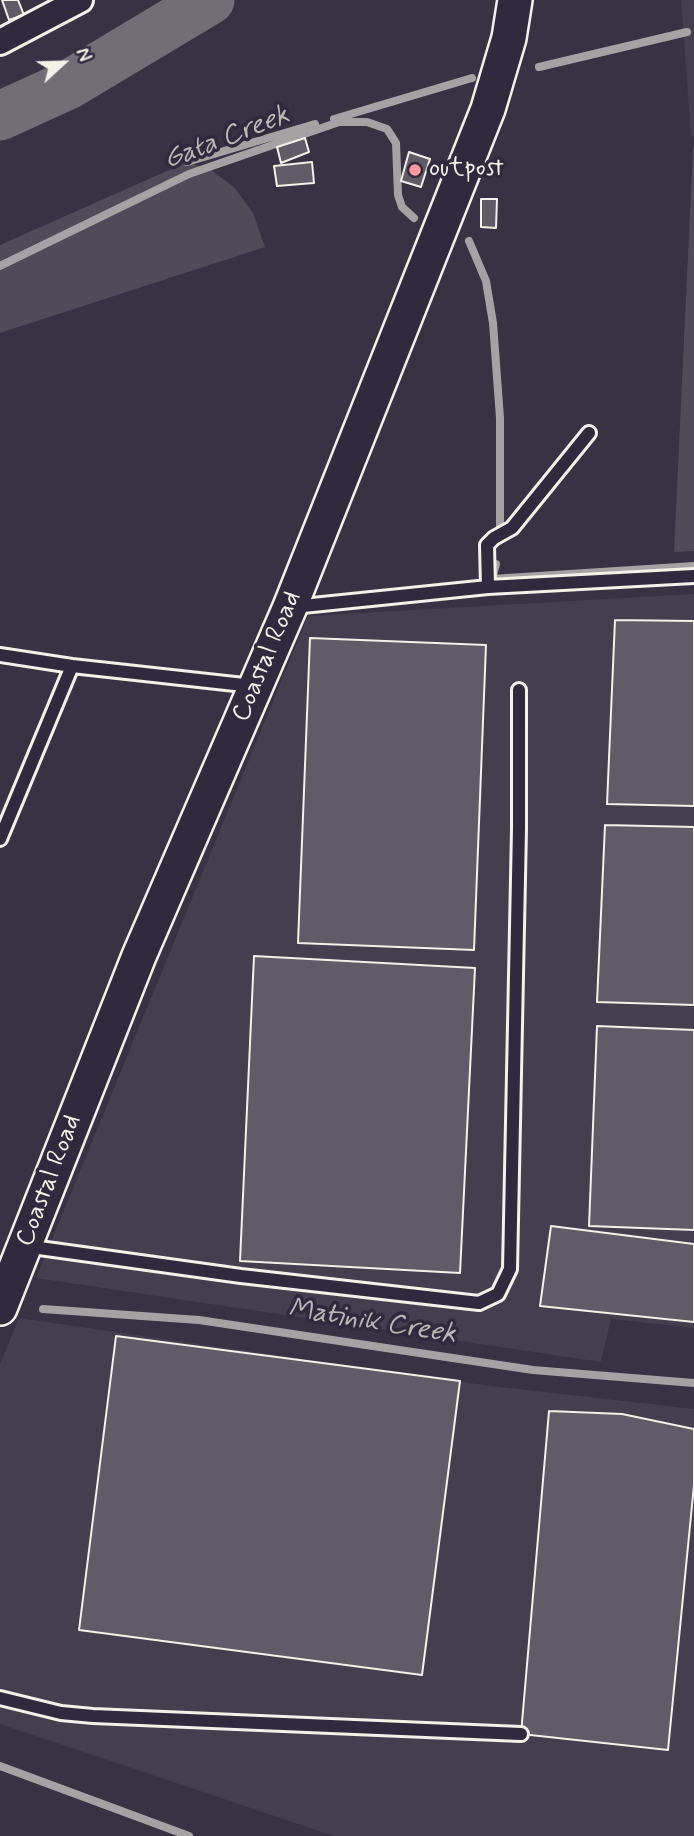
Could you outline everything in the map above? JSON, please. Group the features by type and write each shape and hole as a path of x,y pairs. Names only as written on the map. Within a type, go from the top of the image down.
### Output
{"main road":[{"name":"Coastal Road","path":"0,1308 139,956 290,607 488,109 509,38 514,0"}],"street":[{"path":"0,42 80,0"}],"lane":[{"path":"488,587 487,545 512,528 589,433"},
{"path":"290,607 488,587 694,576"},
{"path":"0,655 72,666 255,686"},
{"path":"0,839 72,666"},
{"path":"25,1245 241,1276 479,1303 498,1294 509,1269 519,830 519,690"},
{"path":"0,1698 61,1713 93,1716 521,1734"}],"shaded area":[{"path":"681,0 694,0 694,136 691,137"},
{"path":"693,148 694,551 674,552"},
{"path":"187,162 211,170 234,187 253,213 265,247 0,333 0,245"},
{"path":"694,594 694,1328 611,1319 601,1362 36,1278 308,616"},
{"path":"19,1318 484,1385 694,1409 694,1836 334,1836 0,1724 0,1364"}],"building":[{"path":"2,0 18,0 24,15 9,20"},
{"path":"305,138 309,152 281,163 277,147"},
{"name":"outpost","path":"409,152 430,159 421,187 401,181"},
{"path":"312,162 314,183 277,186 274,166"},
{"path":"481,199 497,199 496,228 481,227"},
{"path":"615,620 694,621 694,806 607,804"},
{"path":"310,638 486,645 474,950 298,943"},
{"path":"605,825 694,827 694,1005 597,1002"},
{"path":"254,956 475,968 460,1273 240,1261"},
{"path":"597,1026 694,1030 694,1230 589,1226"},
{"path":"551,1226 694,1244 694,1322 540,1306"},
{"path":"116,1336 460,1381 422,1675 79,1630"},
{"path":"549,1411 622,1414 694,1429 694,1485 668,1750 521,1734"}],"waterway":[{"path":"0,116 68,85 210,0"},
{"path":"539,67 687,32"},
{"path":"334,119 472,78"},
{"name":"Gata Creek","path":"0,266 189,174 339,122 367,122 387,129 396,143 398,195 402,207 414,218"},
{"path":"187,162 315,124"},
{"name":"Gata Creek","path":"469,241 486,281 493,323 500,418 500,533"},
{"name":"Gata Creek","path":"496,564 492,579 694,566"},
{"name":"Matinik Creek","path":"43,1309 199,1320 533,1370 694,1383"},
{"path":"0,1766 189,1836"}],"place":[{"name":"outpost","path":"415,170"}]}
